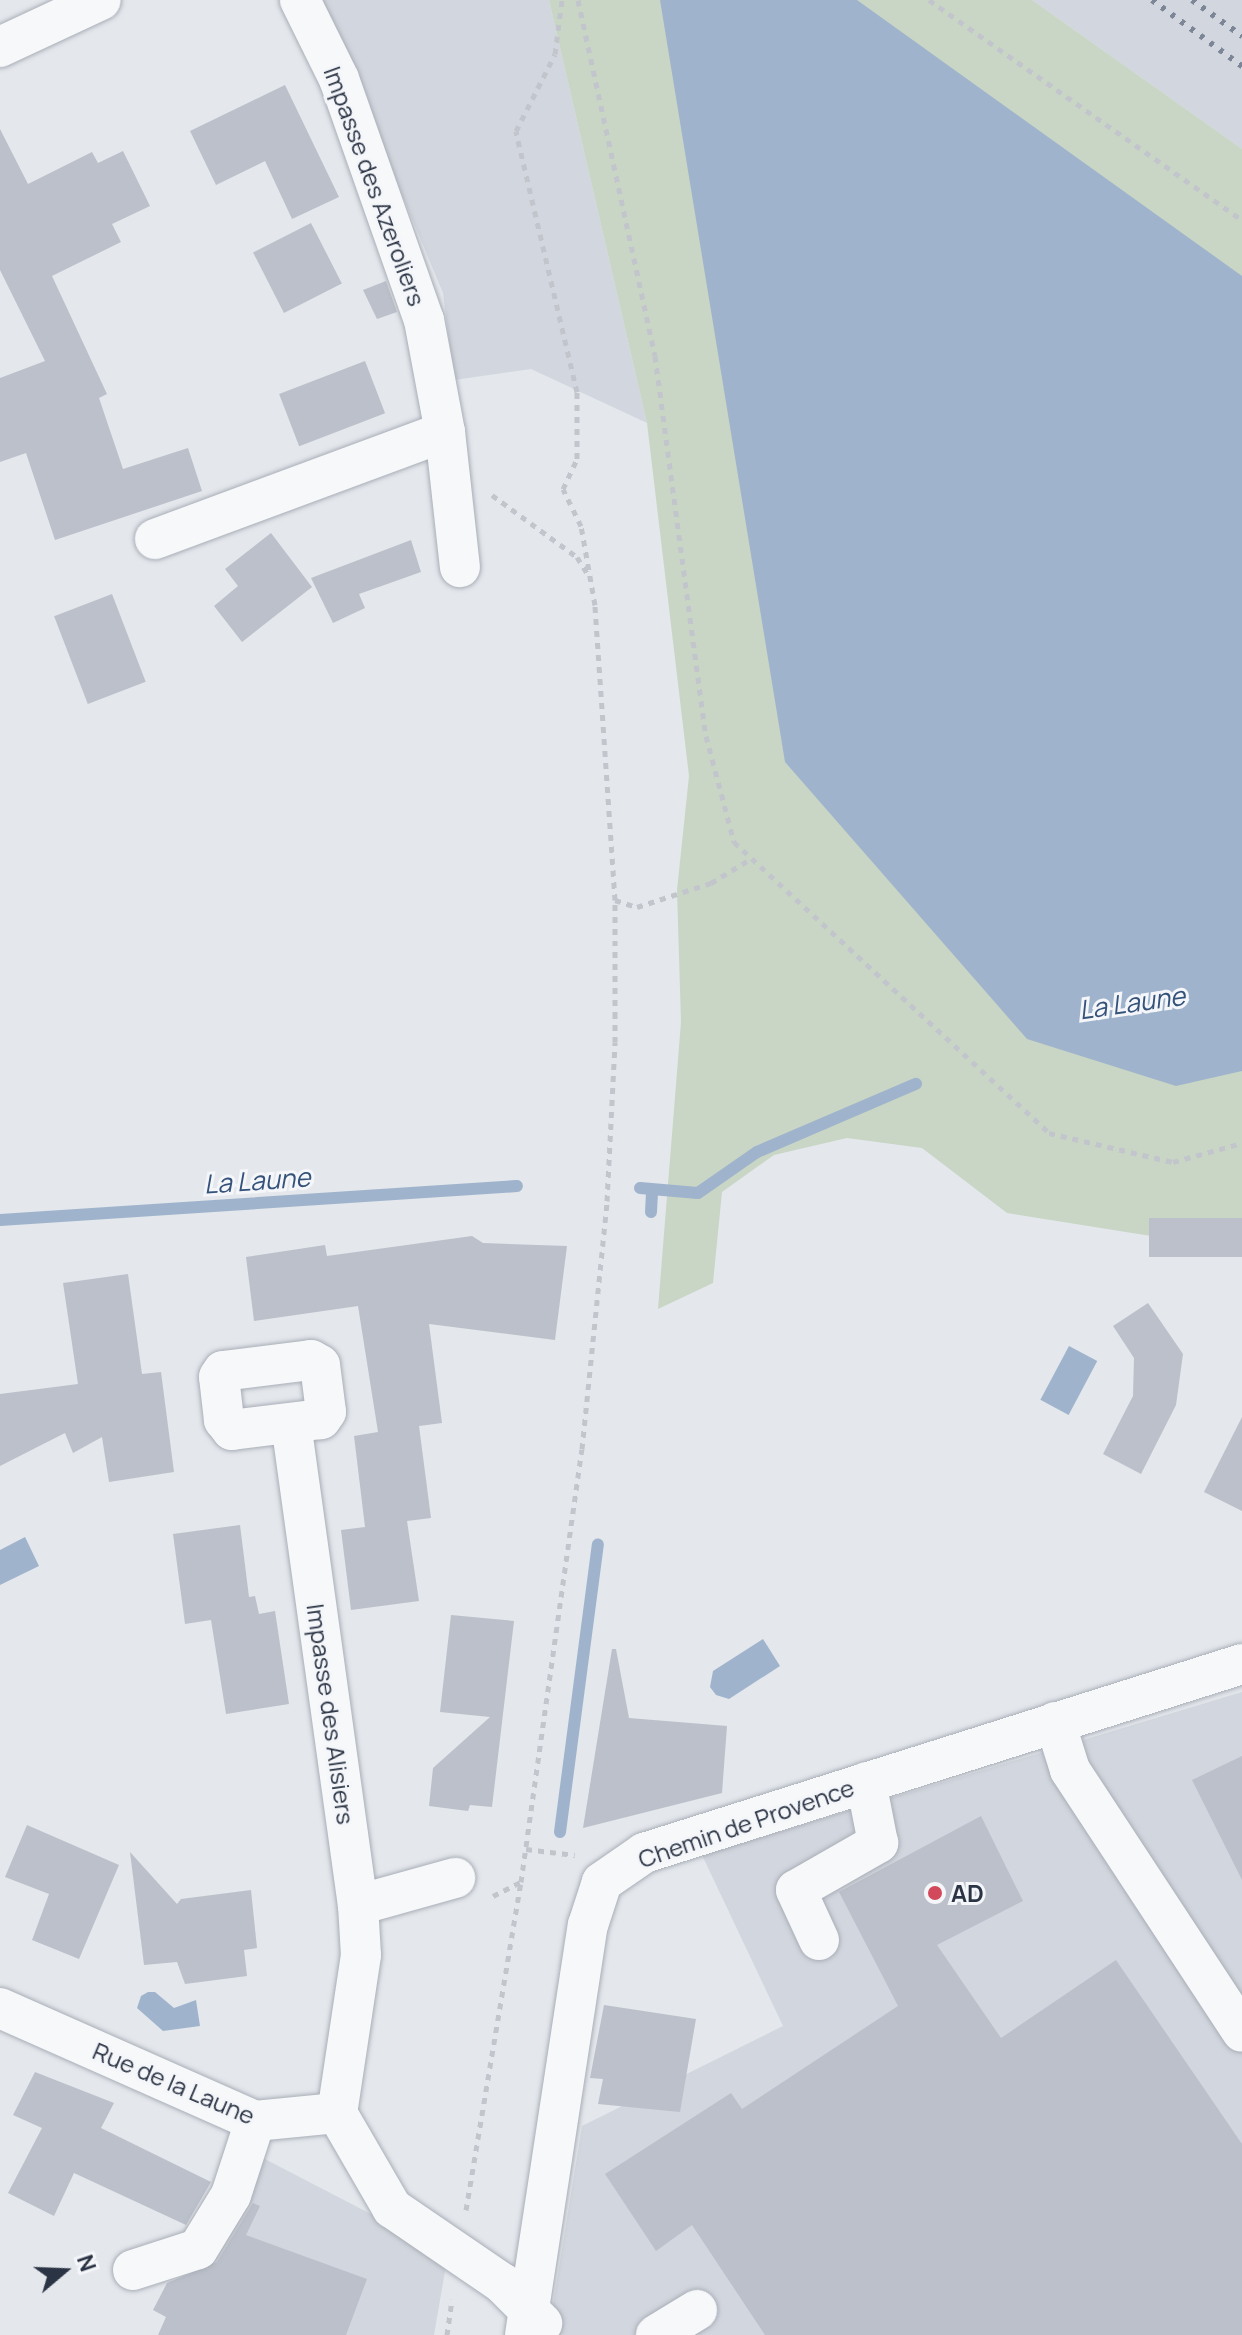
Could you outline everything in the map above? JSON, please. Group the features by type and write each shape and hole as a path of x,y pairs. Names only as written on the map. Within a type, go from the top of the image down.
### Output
{"street":[{"name":"Impasse des Azeroliers","path":"300,0 339,79 392,218 424,320 447,446 460,567"},
{"path":"0,47 80,5"},
{"path":"155,539 447,446"},
{"name":"Impasse des Alisiers","path":"291,1423 358,1905"},
{"name":"Chemin de Provence","path":"536,2327 588,1925 602,1882 644,1853 1242,1664"},
{"path":"1055,1722 1070,1770 1242,2032"},
{"path":"819,1940 796,1890 878,1843 866,1782"},
{"path":"455,1878 358,1905 361,1955 337,2113 392,2208 502,2283 536,2327"},
{"name":"Rue de la Laune","path":"0,2008 255,2121 337,2113"},
{"path":"133,2270 198,2249 231,2195 255,2121"},
{"path":"656,2335 697,2310"}],"path":[{"path":"447,2335 521,1882 584,1433 607,1201 615,900 592,583 581,526 563,489 577,459 577,392 516,131 555,54 562,0"},
{"path":"578,0 655,356 706,736 725,821 749,860 1049,1133 1173,1162 1242,1143"},
{"path":"929,0 1242,220"},
{"path":"447,446 577,557 592,583"},
{"path":"615,900 637,907 711,883 749,860"}],"shaded area":[{"path":"321,0 549,0 647,423 531,369 454,380 443,293"},
{"path":"1032,0 1242,0 1242,149"},
{"path":"1242,1692 1242,2335 548,2335 582,2126 783,2026 702,1855"},
{"path":"261,2157 448,2254 434,2335 175,2335"}],"green space":[{"path":"549,0 1032,0 1242,149 1242,1218 1151,1236 1007,1213 922,1148 847,1138 774,1155 722,1192 713,1283 658,1309 681,1022 677,890 689,776 647,423"}],"water":[{"path":"660,0 857,0 1242,276 1242,1071 1176,1086 1027,1039 785,762"},
{"path":"1069,1346 1097,1361 1069,1415 1040,1400"},
{"path":"25,1537 39,1566 0,1585 0,1550"},
{"path":"763,1639 780,1666 729,1699 716,1695 710,1687 713,1671"},
{"path":"155,1992 174,2008 196,2000 200,2026 163,2031 137,2008 141,1996"}],"building":[{"path":"285,85 339,197 292,219 265,161 216,185 190,131"},
{"path":"0,129 28,184 92,152 98,163 123,151 150,206 112,224 121,242 52,276 107,394 99,398 123,469 188,448 202,491 55,540 26,453 0,462 0,378 45,361 0,270"},
{"path":"311,223 342,284 284,313 253,253"},
{"path":"386,281 397,312 377,319 363,290"},
{"path":"365,361 385,413 299,446 279,394"},
{"path":"271,533 312,587 242,642 214,606 238,586 225,569"},
{"path":"411,540 421,572 359,594 365,608 333,623 311,578"},
{"path":"112,594 146,682 88,704 54,616"},
{"path":"1149,1218 1242,1218 1242,1257 1149,1257"},
{"path":"472,1236 483,1243 567,1246 555,1340 429,1324 442,1423 419,1426 431,1518 407,1521 419,1601 351,1610 341,1530 365,1527 354,1436 378,1432 358,1306 254,1321 246,1257 325,1245 327,1256"},
{"path":"128,1274 142,1374 161,1372 174,1472 109,1482 102,1437 73,1453 65,1433 0,1466 0,1394 78,1384 63,1283"},
{"path":"1148,1303 1183,1354 1176,1405 1141,1474 1103,1454 1133,1396 1134,1358 1113,1326"},
{"path":"1242,1417 1242,1511 1204,1492"},
{"path":"240,1525 249,1597 255,1596 259,1614 275,1611 289,1704 226,1714 211,1620 185,1624 173,1534"},
{"path":"451,1615 514,1621 492,1807 470,1805 468,1811 429,1806 433,1768 490,1717 440,1712"},
{"path":"612,1649 616,1649 629,1718 727,1726 722,1793 583,1828"},
{"path":"1242,1756 1242,1880 1192,1780"},
{"path":"981,1816 1023,1901 937,1945 1001,2038 1116,1960 1242,2144 1242,2335 765,2335 692,2225 656,2251 605,2174 731,2093 742,2109 898,2006 839,1892"},
{"path":"27,1825 119,1865 79,1959 32,1940 49,1894 5,1877"},
{"path":"130,1852 177,1904 181,1899 251,1890 257,1948 244,1950 247,1976 185,1984 177,1962 144,1965"},
{"path":"604,2005 696,2019 680,2112 598,2104 603,2079 590,2078"},
{"path":"35,2072 114,2103 101,2128 211,2182 186,2225 74,2173 54,2216 8,2193 42,2128 13,2115"},
{"path":"253,2203 260,2206 246,2235 367,2279 346,2335 158,2335 166,2317 153,2310 167,2283 217,2262"}],"waterway":[{"name":"La Laune","path":"640,1188 698,1193 757,1152 916,1084"},
{"name":"La Laune","path":"0,1220 517,1186"},
{"path":"651,1212 652,1191"},
{"path":"560,1832 598,1545"}],"railway":[{"path":"1152,0 1242,66"},
{"path":"1192,0 1242,36"}],"place":[{"name":"AD","path":"935,1893"}]}
